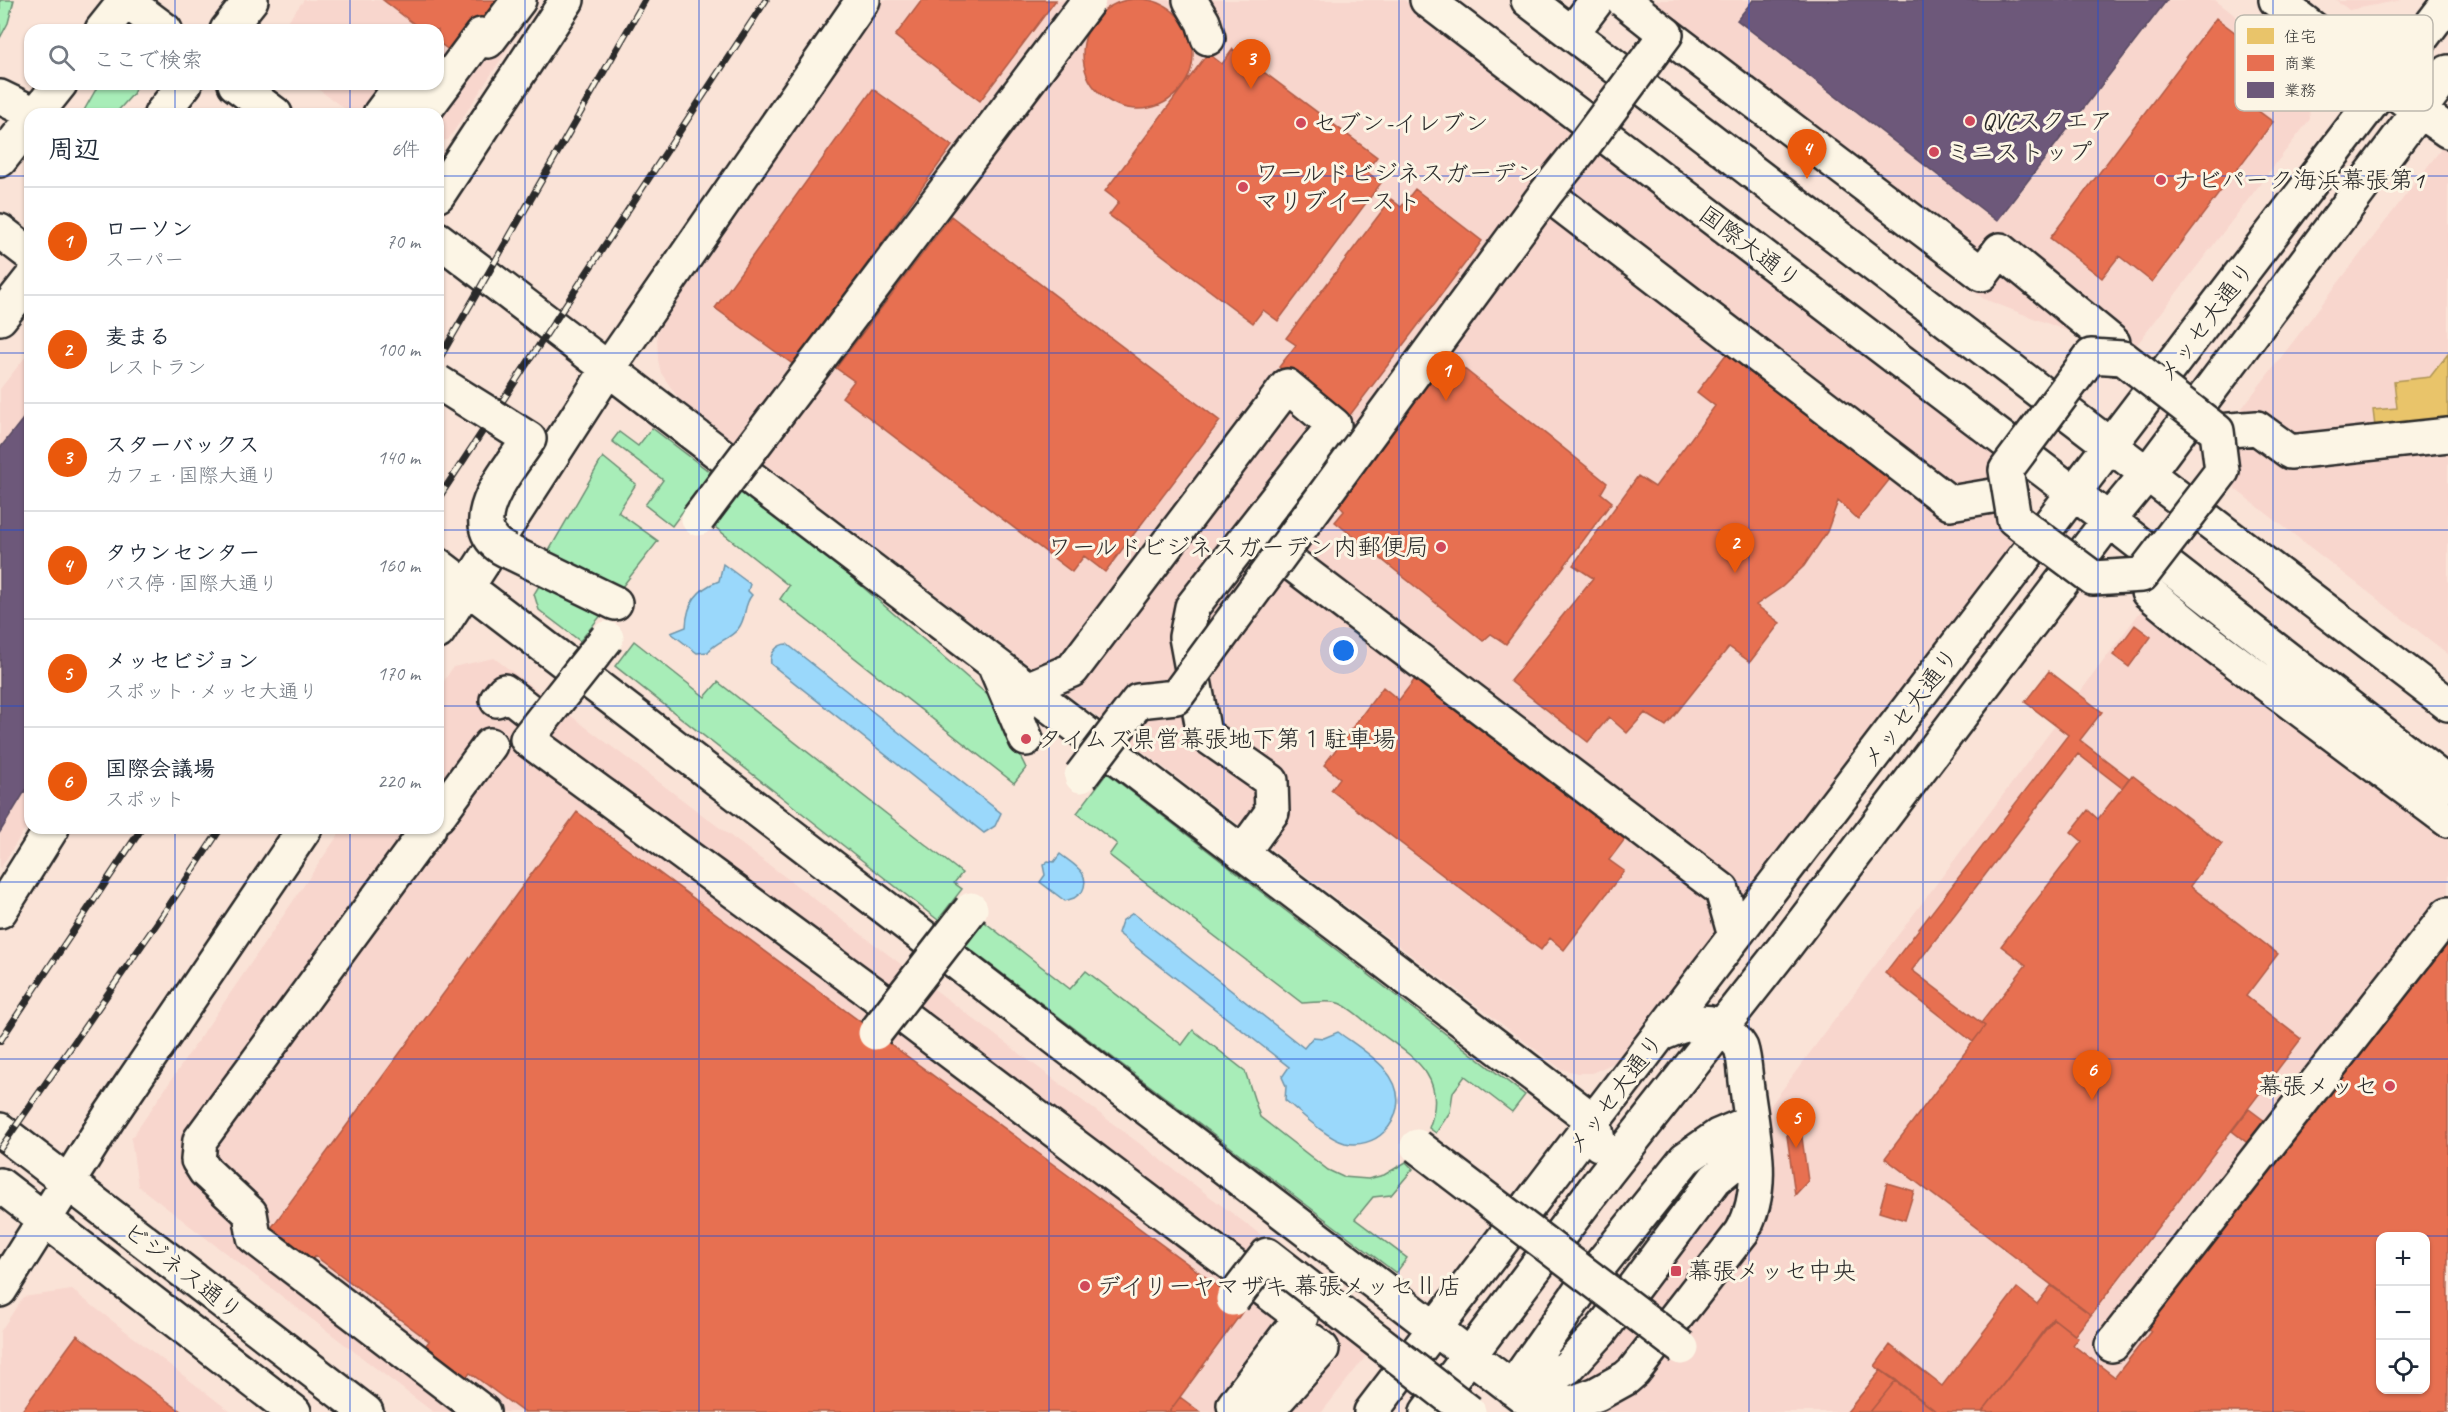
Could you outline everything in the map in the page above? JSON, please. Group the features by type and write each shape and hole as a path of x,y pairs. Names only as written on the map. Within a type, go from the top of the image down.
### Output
{"street":[{"path":"107,24 126,0 157,24"},
{"path":"232,24 251,0"},
{"path":"444,85 481,35 488,41 519,0"},
{"path":"444,186 567,0"},
{"path":"444,623 608,369 863,0"},
{"path":"698,519 1089,0"},
{"path":"1190,0 1203,22 1208,38"},
{"name":"国際大通り","path":"1427,0 2109,520 2448,784"},
{"path":"1528,0 2448,705"},
{"path":"1572,33 1597,0"},
{"path":"1623,0 1982,274 2000,250 2114,343 2115,358"},
{"path":"2276,0 2295,15"},
{"name":"メッセ大通り","path":"2433,23 2448,3"},
{"path":"1081,776 1138,701 1176,696 1546,193 1666,34"},
{"name":"メッセ大通り","path":"2433,92 2448,72"},
{"path":"40,108 55,90"},
{"path":"166,108 179,90"},
{"path":"243,90 267,108"},
{"path":"384,108 395,94 412,107 428,106 440,90"},
{"path":"0,97 24,109"},
{"name":"メッセ大通り","path":"1371,1412 2365,111"},
{"path":"2419,111 2448,130"},
{"name":"メッセ大通り","path":"1426,1412 1605,1175 1787,944 2109,520 2147,474 2419,111"},
{"path":"0,160 24,130"},
{"path":"1546,193 1950,503 2010,493"},
{"path":"0,231 24,249"},
{"path":"444,244 1594,1122 1605,1175"},
{"path":"0,318 24,288"},
{"path":"2217,432 2222,471 2142,575 2093,578 2014,519 2006,470 2079,369 2091,356 2123,358 2217,432 2257,428 2290,452 2448,435"},
{"path":"444,386 529,439 485,510 486,525 492,539 504,549 615,603"},
{"path":"1027,689 1072,670 1287,387 1334,425 1192,607 1186,637 1204,734 1271,781 1272,812 1242,853"},
{"path":"1251,532 1722,890 1735,936"},
{"path":"444,570 1528,1400 1551,1404 1575,1402 1603,1404 1634,1371 1742,1232 1749,1219 1755,1201 1757,1179 1741,1046 1721,1026 1702,1023 1683,1025 1661,1034"},
{"path":"2148,592 2198,633 2448,820"},
{"path":"607,638 527,739 885,1021 1241,1288 1301,1317 1234,1405 1242,1412"},
{"path":"995,664 1026,739"},
{"path":"496,700 504,691 541,720"},
{"path":"444,808 490,745"},
{"path":"0,912 48,834"},
{"path":"0,1290 110,1117 301,834"},
{"path":"425,834 200,1140 197,1148 198,1160 205,1171 250,1213 254,1237 483,1412"},
{"path":"885,1021 971,909"},
{"path":"2112,1345 2448,914"},
{"name":"ビジネス通り","path":"0,1130 366,1412"},
{"path":"1512,1388 1553,1376 1568,1367 1600,1332 1715,1179 1753,1134"},
{"path":"1417,1146 1682,1348"},
{"name":"ビジネス通り","path":"0,1185 294,1412"},
{"path":"1241,1288 1267,1255 1469,1412"},
{"path":"1249,1412 1312,1341 1322,1348 1266,1412"}],"shaded area":[{"path":"304,0 540,0 448,140 444,140 444,108 344,108 319,90 444,90 444,24 286,24"},
{"path":"878,0 1404,0 2017,472 2027,492 2029,520 2023,541 1622,1059 1592,1073 1577,1073 1561,1069 681,401 674,392 661,373 658,360 657,334 663,320"},
{"path":"1648,0 2215,0 2235,16 2235,111 2309,111 2310,119 2129,355 1984,299 1644,41"},
{"path":"2336,0 2402,0 2349,10"},
{"path":"2448,140 2448,654 2235,489 2229,425"},
{"path":"24,359 24,831 0,869 0,389"},
{"name":"幕張メッセ","path":"2149,600 2448,829 2448,1412 1541,1412"},
{"path":"494,658 1358,1308 1366,1356 1322,1412 433,1412 138,1186 131,1139 339,834 444,834 444,681 453,667"},
{"path":"72,1290 231,1412 0,1412 0,1332 23,1297"}],"green space":[{"path":"0,0 14,0 8,23 0,38"},
{"path":"96,90 135,90 120,108 85,108"},
{"path":"652,428 711,473 672,526 645,505 663,480 612,441 619,432 638,446"},
{"path":"603,457 636,484 618,512 658,541 618,592 546,556"},
{"path":"746,486 991,698 1026,768 1014,783 780,599 789,586 715,527"},
{"path":"542,581 603,613 580,641 539,610 534,594"},
{"path":"634,641 705,697 718,682 962,873 954,883 962,889 938,920 615,666"},
{"path":"1107,773 1525,1095 1512,1112 1465,1076 1453,1092 1450,1112 1436,1133 1429,1128 1434,1109 1434,1093 1430,1080 1412,1057 1351,1010 1338,1003 1302,1003 1109,855 1117,844 1077,813"},
{"path":"982,920 1070,989 1086,971 1182,1045 1193,1030 1245,1071 1260,1117 1328,1170 1343,1177 1368,1179 1384,1175 1406,1162 1413,1169 1391,1195 1373,1197 1355,1219 1407,1258 1396,1273 962,943"}],"water":[{"path":"723,564 750,584 748,591 752,595 738,629 708,652 697,653 671,633 686,627 691,604 705,588 719,581"},
{"path":"787,644 1001,813 995,826 984,833 771,664 774,650"},
{"path":"1060,854 1080,870 1085,880 1082,892 1065,901 1040,882 1045,875 1043,865 1048,861 1054,862"},
{"path":"1133,913 1304,1048 1313,1037 1324,1038 1338,1032 1369,1054 1388,1073 1397,1095 1395,1115 1386,1130 1371,1141 1345,1143 1322,1131 1285,1100 1286,1086 1282,1077 1289,1067 1118,933 1122,921"}],"building: 住宅":[{"path":"2448,354 2448,445 2378,452 2373,410 2397,408 2394,381 2430,377"}],"building: 商業":[{"path":"1138,-1 1159,3 1177,15 1189,33 1193,54 1189,75 1177,93 1159,105 1138,109 1117,105 1099,93 1087,75 1083,54 1087,33 1099,15 1117,3"},
{"path":"383,0 500,0 457,56 444,46 444,24 414,24"},
{"path":"922,0 1056,0 980,101 895,36"},
{"name":"ナビパーク海浜幕張第1","path":"2216,18 2235,32 2235,111 2258,111 2273,122 2152,282 2119,256 2102,278 2050,238"},
{"name":"ワールドビジネスガーデン マリブイースト","path":"1233,49 1377,157 1366,171 1381,183 1278,321 1263,310 1253,323 1109,215 1119,202 1105,191 1208,53 1222,64"},
{"path":"873,89 952,146 794,365 715,308"},
{"path":"1415,189 1482,241 1347,419 1279,367 1296,345 1286,338 1391,199 1401,207"},
{"path":"951,216 1220,421 1105,572 1084,556 1072,572 842,397 854,381 836,368"},
{"path":"1727,353 1890,479 1858,519 1838,501 1827,532 1804,566 1782,587 1756,605 1780,623 1750,662 1729,647 1666,726 1645,713 1627,733 1609,717 1588,742 1510,681 1593,578 1573,565 1638,476 1655,487 1715,406 1697,392"},
{"path":"1462,367 1607,483 1601,493 1612,502 1506,644 1491,634 1483,641 1335,522 1344,511 1336,502 1436,369 1450,378"},
{"path":"2135,625 2151,637 2129,667 2113,655"},
{"path":"1422,670 1631,831 1609,860 1624,871 1564,950 1550,938 1541,950 1331,790 1340,778 1324,765 1383,687 1399,700"},
{"path":"2049,671 2102,712 2080,740 2129,778 2122,788 2078,754 1912,970 1985,1026 1973,1042 1885,973 2068,735 2025,702"},
{"path":"2132,775 2222,844 2190,886 2278,954 2246,996 2301,1039 2091,1315 1885,1158 1985,1026 1981,1023 2026,965 2001,946 2082,841 2071,832 2088,810 2098,819"},
{"path":"577,812 1246,1307 1169,1412 523,1412 470,1373 463,1382 421,1352 429,1341 315,1256 308,1266 266,1235"},
{"name":"幕張メッセ","path":"2448,935 2448,1412 1982,1412 2054,1319 2078,1338 2073,1345 2115,1377 2151,1331 2146,1327"},
{"path":"1783,1106 1799,1116 1808,1181 1795,1195"},
{"path":"2249,1109 2290,1140 2272,1162 2232,1131"},
{"path":"1887,1183 1914,1191 1905,1220 1879,1212"},
{"path":"2051,1286 2091,1315 2075,1335 2053,1318 1982,1412 1937,1412 1875,1366 1890,1345 1942,1386 2017,1288 2037,1304"},
{"path":"77,1335 182,1412 21,1412"},
{"path":"1881,1370 1896,1380 1870,1412 1847,1412"},
{"path":"1896,1380 1937,1412 1870,1412"},
{"path":"1180,1397 1200,1412 1169,1412"}],"building: 業務":[{"name":"QVCスクエア","path":"1753,0 2167,0 1997,221 1737,20"},
{"path":"24,418 24,793 0,832 0,448"}],"railway":[{"path":"444,351 645,0"},
{"path":"444,490 766,0"},
{"path":"0,1041 138,834"},
{"path":"0,1149 217,834"}],"place":[{"name":"スターバックス","path":"1251,89"},
{"name":"QVCスクエア","path":"1970,121"},
{"name":"セブン-イレブン","path":"1301,123"},
{"name":"ミニストップ","path":"1934,152"},
{"name":"タウンセンター","path":"1807,179"},
{"name":"ナビパーク海浜幕張第1","path":"2161,180"},
{"name":"ワールドビジネスガーデン マリブイースト","path":"1243,187"},
{"name":"ローソン","path":"1446,401"},
{"name":"ワールドビジネスガーデン内郵便局","path":"1441,547"},
{"name":"麦まる","path":"1735,573"},
{"name":"タイムズ県営幕張地下第１駐車場","path":"1026,739"},
{"name":"幕張メッセ","path":"2390,1086"},
{"name":"国際会議場","path":"2092,1100"},
{"name":"メッセビジョン","path":"1796,1148"},
{"name":"幕張メッセ中央","path":"1676,1271"},
{"name":"デイリーヤマザキ 幕張メッセⅡ店","path":"1085,1286"}]}
